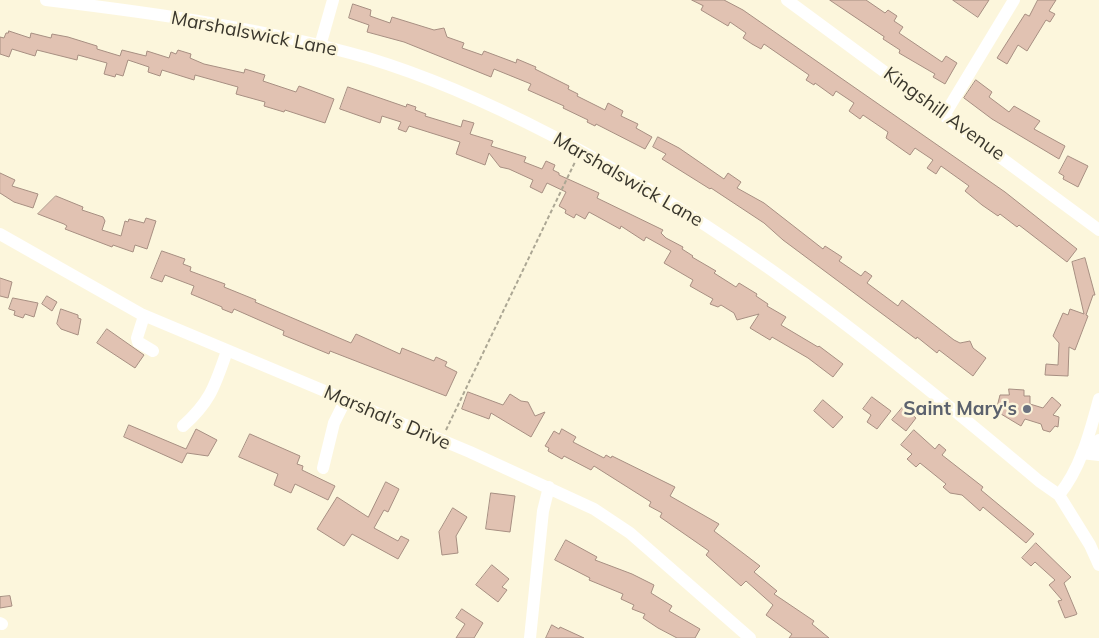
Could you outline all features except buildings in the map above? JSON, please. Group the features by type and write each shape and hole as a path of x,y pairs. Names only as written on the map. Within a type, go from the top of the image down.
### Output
{"street":[{"name":"Marshalswick Lane","path":"46,0 118,8 221,25 320,46 370,59 469,96 512,115 580,150 699,219 877,348 1038,481 1059,495 1090,545 1099,565"},
{"path":"320,46 333,0"},
{"name":"Kingshill Avenue","path":"787,0 945,114 1099,230"},
{"path":"945,114 1014,0"},
{"name":"Marshal's Drive","path":"0,234 52,266 144,316 549,487 594,508 630,533 750,638"},
{"path":"144,316 136,338 138,342 153,351"},
{"path":"183,426 203,408 215,386 227,351"},
{"path":"1093,456 1099,399"},
{"path":"323,468 334,424 345,401"},
{"path":"1059,495 1093,456 1099,440"},
{"path":"530,638 543,511 549,487"}],"path":[{"path":"440,441 580,150"}],"place":[{"name":"Saint Mary's","path":"1027,409"}]}
